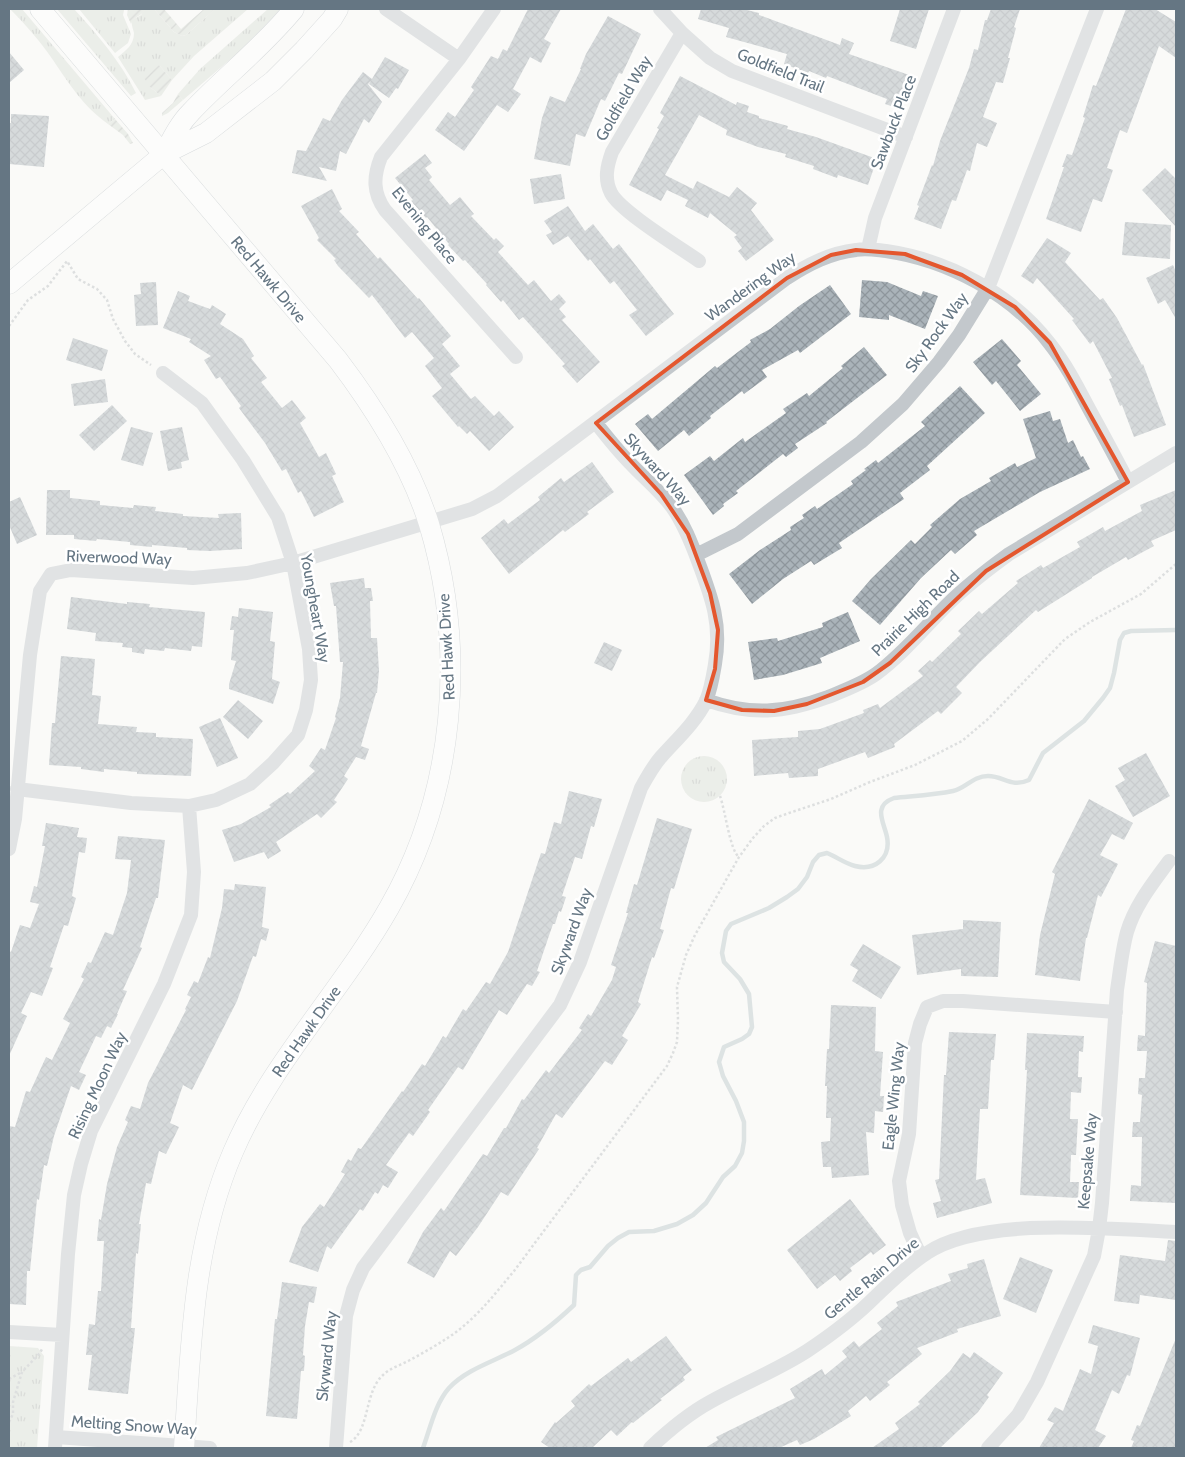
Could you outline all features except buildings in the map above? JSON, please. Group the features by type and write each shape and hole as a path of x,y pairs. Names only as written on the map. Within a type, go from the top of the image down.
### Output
{"street":[{"name":"Red Hawk Drive","path":"40,9 338,360 357,385 387,431 401,457 428,522 436,552 446,612 451,682 447,736 434,796 426,825 415,853 389,908 264,1092 245,1125 220,1183 204,1237 197,1282 184,1447"},
{"path":"164,154 190,112 248,59 294,9"},
{"path":"9,284 164,154 206,133 273,81 332,19 338,9"},
{"path":"386,9 460,59"},
{"name":"Evening Place","path":"494,9 460,59 381,158 376,170 375,189 380,202 386,210 516,357"},
{"name":"Goldfield Trail","path":"660,9 710,58 732,71 906,137"},
{"name":"Sawbuck Place","path":"868,249 875,218 954,9"},
{"name":"Sky Rock Way","path":"696,555 738,534 861,442 902,404 960,335 988,288 1097,9"},
{"name":"Goldfield Way","path":"682,32 612,152 607,165 606,178 610,192 621,206 699,261"},
{"name":"Wandering Way","path":"428,522 472,509 497,496 787,278 810,264 831,255 868,249 905,254 930,262 988,288 1015,307 1033,324 1065,364 1128,482"},
{"name":"Youngheart Way","path":"17,790 131,803 189,806 216,800 250,784 298,735 306,710 311,680 309,650 293,563 278,517 243,460 202,403 163,374"},
{"name":"Skyward Way","path":"336,1446 346,1316 363,1268 560,1005 580,962 641,788 653,767 688,729 706,700 715,669 718,649 716,612 688,534 661,494 619,451 596,423"},
{"path":"1128,482 1176,453"},
{"name":"Prairie High Road","path":"706,700 742,710 774,711 807,704 863,682 890,663 948,604 986,571 1009,554 1128,482"},
{"name":"Riverwood Way","path":"9,849 14,819 30,655 40,591 51,574 71,570 194,578 247,573 293,563 428,522"},
{"name":"Rising Moon Way","path":"55,1443 73,1205 81,1164 91,1131 164,984 191,915 194,872 189,806"},
{"name":"Keepsake Way","path":"988,1448 1018,1415 1037,1382 1094,1256 1099,1229 1118,982 1127,932 1135,912 1169,861"},
{"name":"Eagle Wing Way","path":"921,1257 910,1233 902,1206 899,1181 909,1134 915,1043 920,1024 928,1007 943,1001 963,1000 1116,1012"},
{"name":"Gentle Rain Drive","path":"650,1448 708,1403 784,1366 817,1344 843,1325 890,1282 921,1257 954,1240 1015,1229 1099,1229 1176,1232"},
{"path":"9,1332 62,1335"},
{"name":"Melting Snow Way","path":"55,1443 210,1448"}],"path":[{"path":"9,326 28,300 48,286 67,261 78,279 97,289 107,300 113,319 125,341 135,354 163,374"},
{"path":"336,1446 356,1439 360,1433 371,1394 382,1376 451,1336 488,1303 514,1271 666,1066 677,1042 677,987 686,955 695,935 739,858 753,838 775,818 831,799 916,765 962,740 988,719 1066,639 1090,622 1141,594 1176,564"},
{"path":"720,796 724,806 732,849 739,858"},
{"path":"9,1379 22,1372 40,1353 45,1334"},
{"path":"9,1422 13,1414 13,1402 22,1372"},
{"path":"9,1397 13,1402"}],"highlighted area":[{"path":"856,250 905,254 962,275 1015,307 1050,343 1128,482 986,571 890,663 863,682 807,704 774,711 742,710 706,700 715,669 718,630 710,593 688,534 661,494 596,423 787,278 831,255"}],"green space":[{"path":"10,9 22,9 115,119 108,124 84,102 38,40"},
{"path":"57,9 74,9 116,59 136,93 131,96"},
{"path":"79,9 124,10 123,15 131,34 128,43 115,53"},
{"path":"128,9 145,9 131,24 127,15"},
{"path":"145,9 154,9 174,32 182,36 186,35 215,9 248,9 194,56 172,80 159,65 150,87 161,96 145,100 118,57 133,41 132,20 141,15"},
{"path":"154,9 164,9 181,29 204,9 215,9 186,35 182,36 174,32"},
{"path":"268,9 281,9 240,51 183,100 178,94 200,69"},
{"path":"159,65 172,80 161,96 150,87 144,78"},
{"path":"178,94 183,100 162,116 162,113 173,103"},
{"path":"115,119 133,143 130,144 123,135 108,124"},
{"path":"704,756 717,760 723,766 727,779 723,792 717,798 704,802 691,798 685,792 681,779 685,766 691,760"},
{"path":"9,1346 38,1348 44,1356 37,1448 9,1448"}],"waterway":[{"path":"423,1448 440,1401 456,1381 523,1345 560,1318 574,1305 576,1275 581,1270 590,1267 608,1246 618,1238 629,1232 654,1231 677,1224 693,1215 706,1203 723,1177 735,1166 742,1153 744,1122 723,1076 719,1062 724,1047 742,1039 749,1034 752,1027 749,994 740,979 724,962 722,953 726,931 731,924 769,908 798,889 819,855 827,853 855,866 869,867 875,865 884,857 888,844 881,815 883,805 887,801 894,798 953,791 974,780 988,776 1017,783 1029,780 1043,753 1084,721 1110,688 1120,640 1124,633 1131,631 1176,630"}]}
